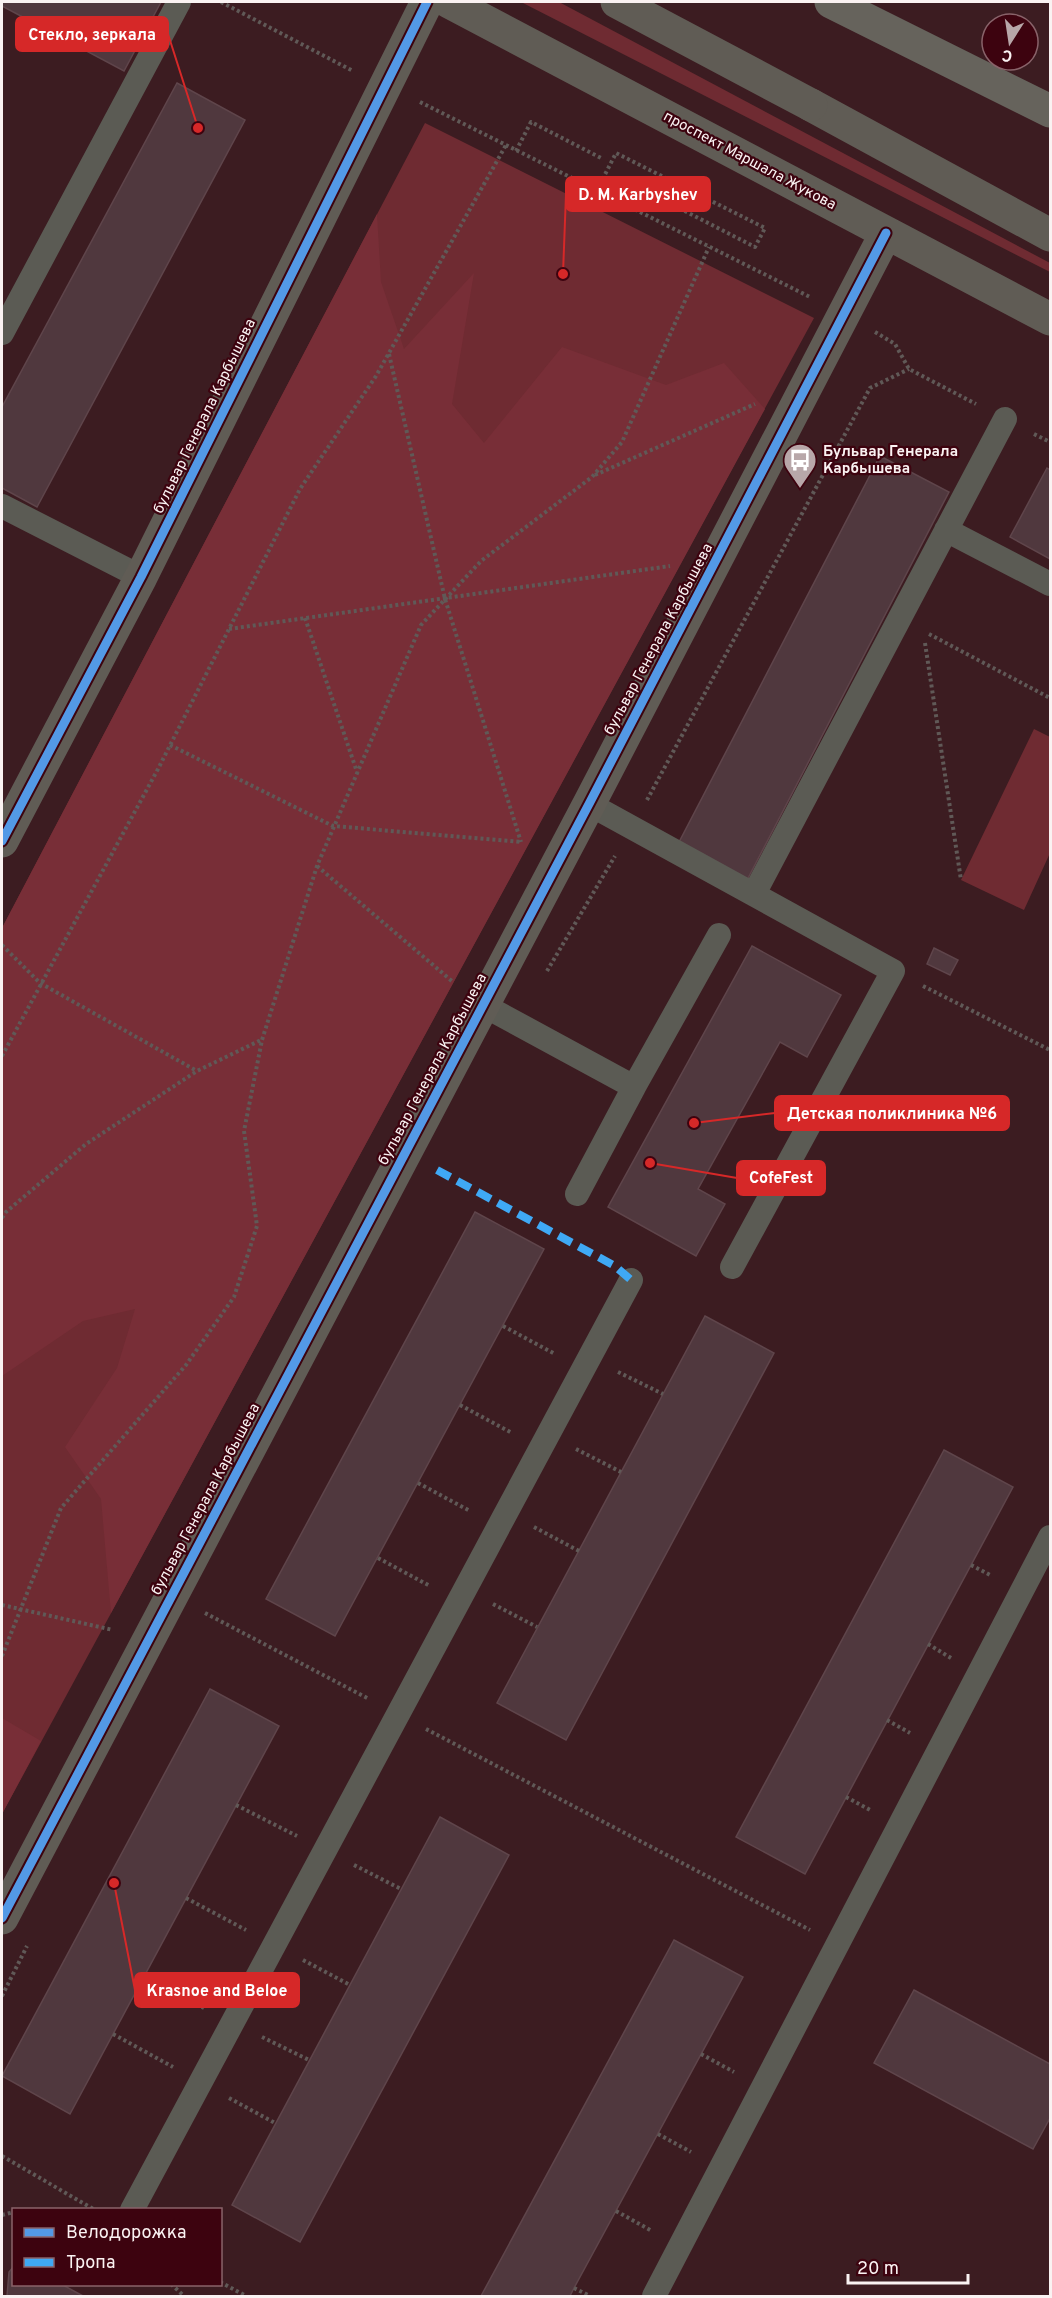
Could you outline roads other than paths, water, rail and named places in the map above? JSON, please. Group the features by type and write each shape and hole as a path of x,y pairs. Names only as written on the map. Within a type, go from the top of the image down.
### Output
{"main road":[{"path":"831,2 1050,111"}],"street":[{"name":"бульвар Генерала Карбышева","path":"2,841 141,577 427,2"},
{"name":"проспект Маршала Жукова","path":"449,2 1050,319"},
{"path":"617,2 1050,236"},
{"path":"811,105 1050,217"},
{"name":"бульвар Генерала Карбышева","path":"2,1918 589,804 886,233"}],"lane":[{"path":"2,333 179,2"},
{"path":"754,894 1005,419"},
{"path":"2,506 141,577"},
{"path":"946,530 1050,584"},
{"path":"589,804 893,971 732,1267"},
{"path":"577,1194 719,935"},
{"path":"483,1005 634,1087"},
{"path":"133,2208 631,1280"},
{"path":"654,2296 1050,1537"}],"place":[{"name":"Стекло, зеркала","path":"198,128"},
{"name":"D. M. Karbyshev","path":"563,274"},
{"name":"Бульвар Генерала Карбышева","path":"800,489"},
{"name":"Детская поликлиника №6","path":"694,1123"},
{"name":"CofeFest","path":"650,1163"},
{"name":"Krasnoe and Beloe","path":"114,1883"}]}
